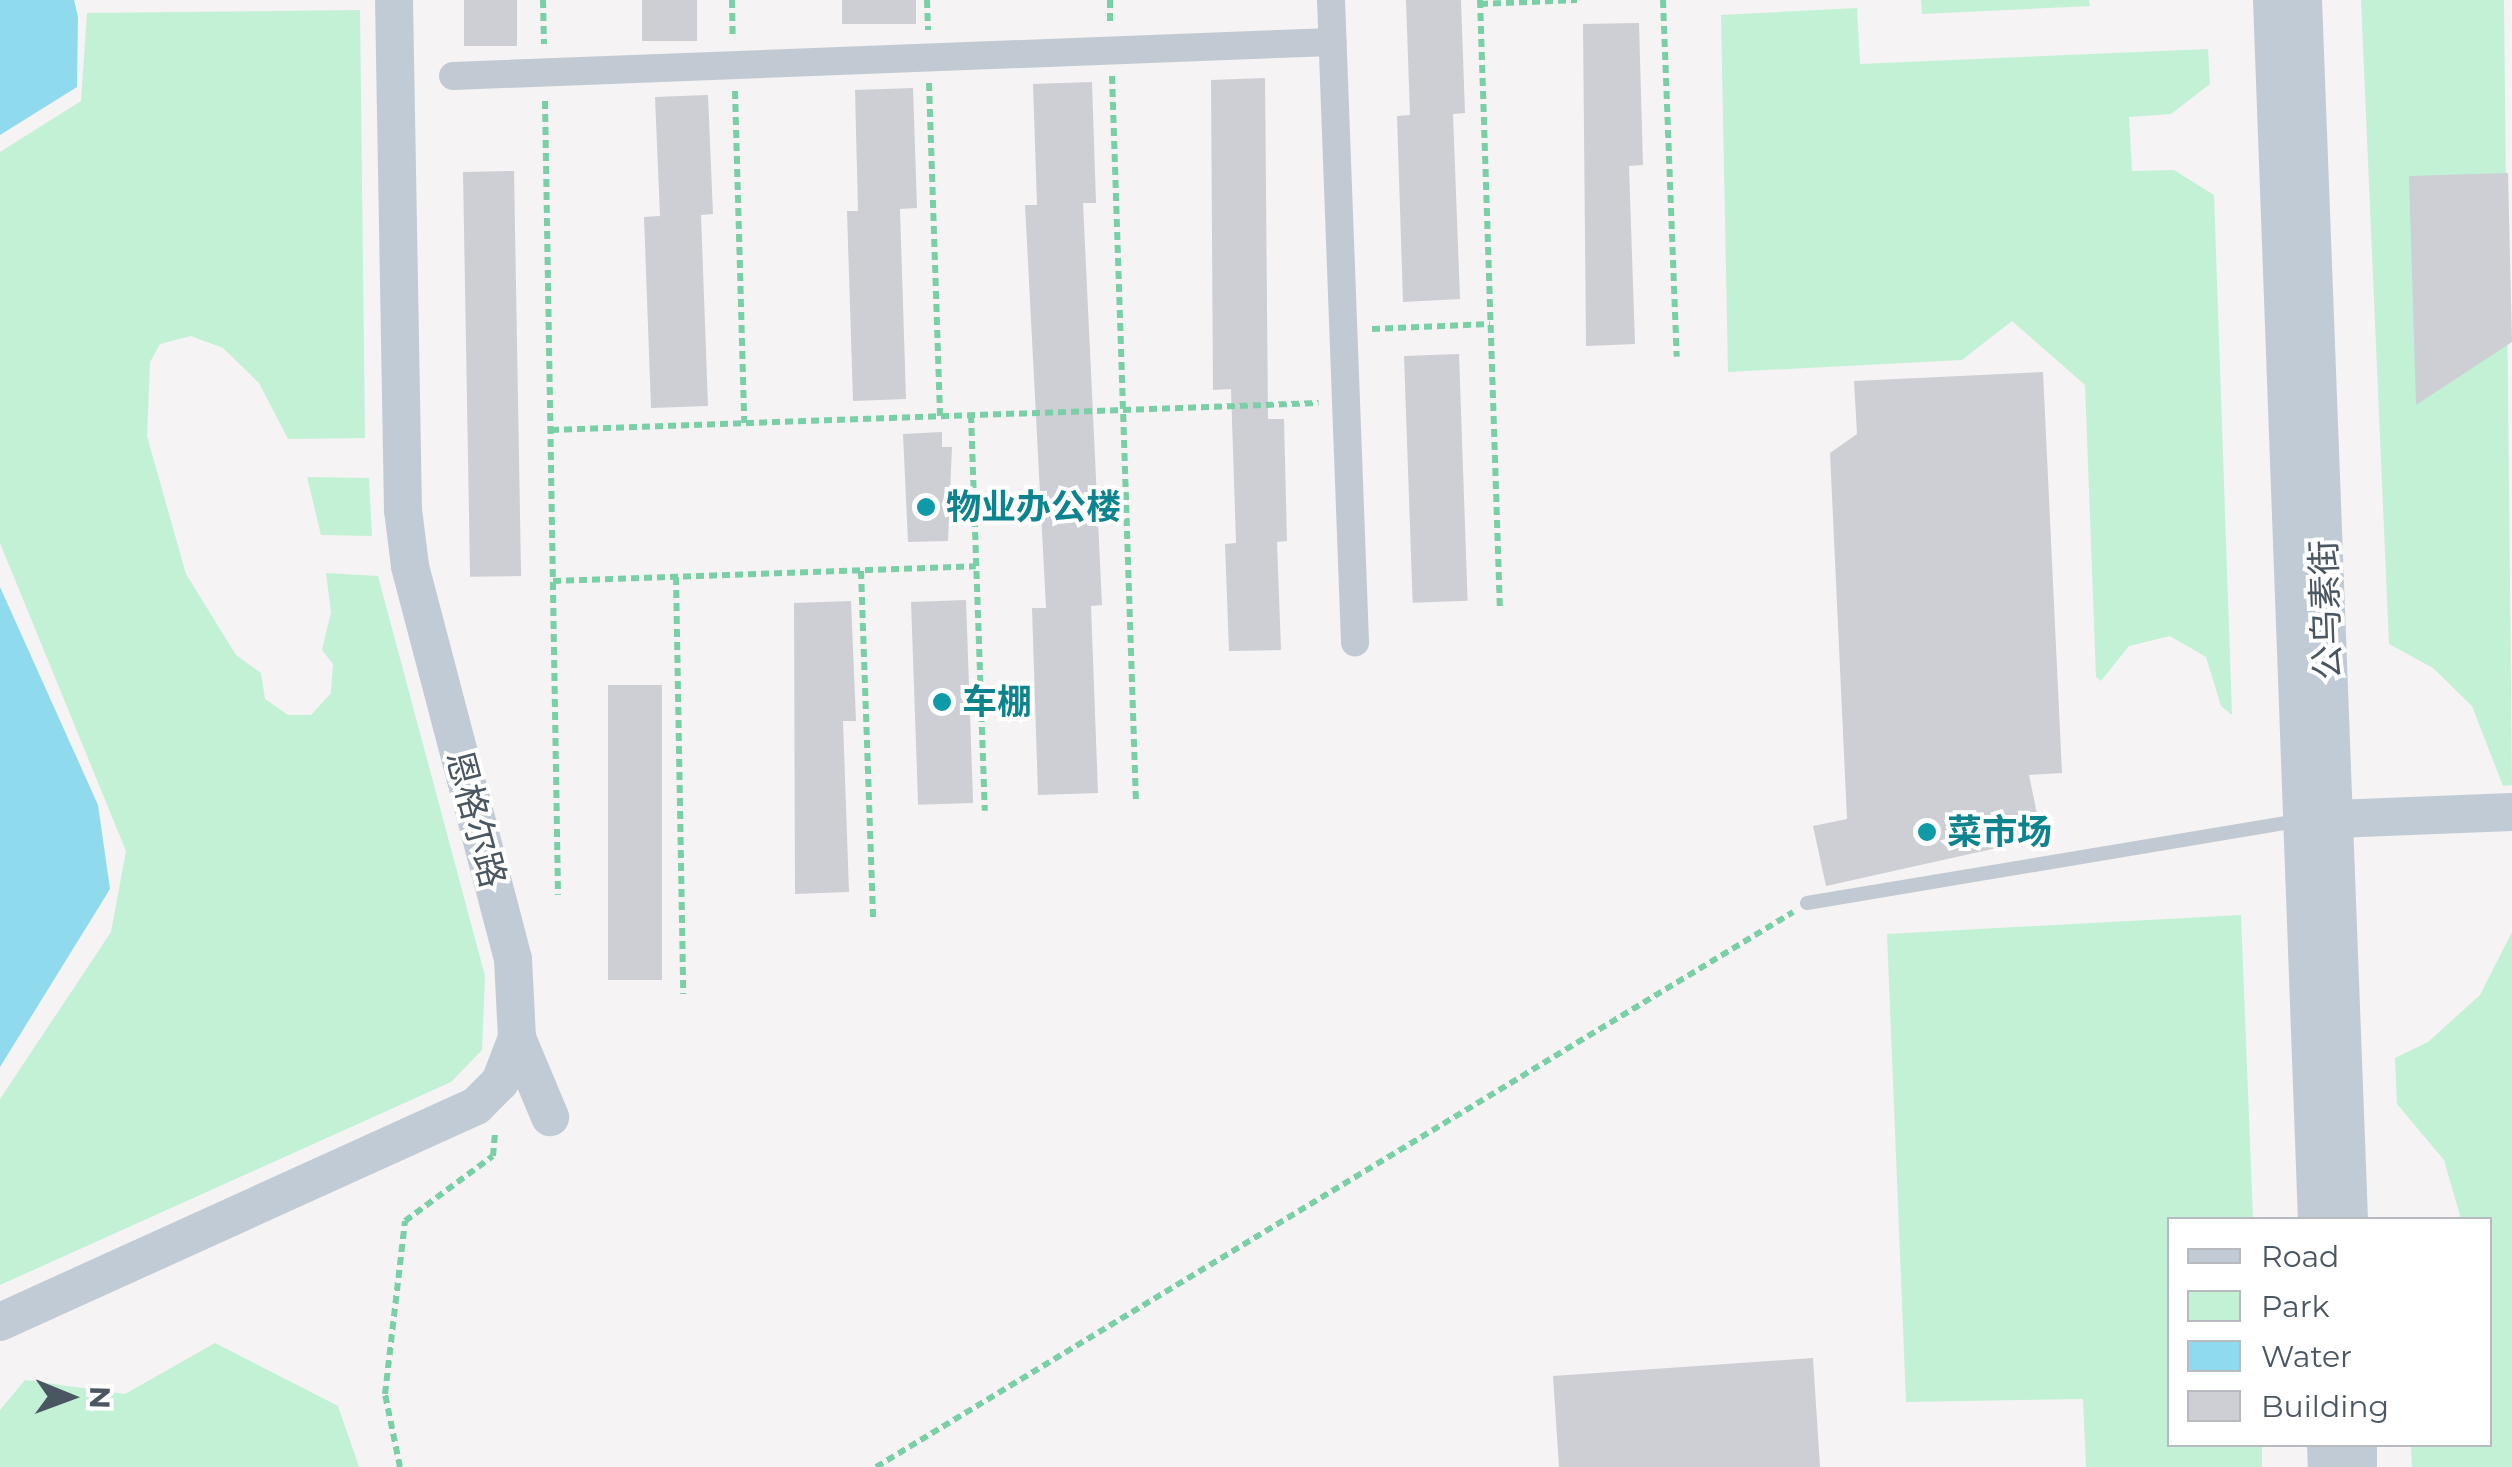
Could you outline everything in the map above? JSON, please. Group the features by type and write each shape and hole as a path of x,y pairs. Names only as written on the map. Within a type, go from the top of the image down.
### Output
{"main road":[{"name":"恩格尔路","path":"394,0 403,510 410,566 512,959 517,1038 500,1082"},
{"name":"公乌素街","path":"2272,0 2318,820 2349,1217"},
{"name":"公乌素街","path":"2303,0 2318,820 2317,1217"},
{"path":"2318,820 2512,812"},
{"path":"517,1038 550,1117"},
{"path":"0,1322 476,1106 500,1082"}],"street":[{"path":"1331,0 1354,643"},
{"path":"453,76 1332,42"}],"lane":[{"path":"1806,903 2318,820"}],"path":[{"path":"544,0 544,59"},
{"path":"732,0 734,58"},
{"path":"927,0 928,40"},
{"path":"1110,0 1111,39"},
{"path":"1500,612 1480,2 1577,0"},
{"path":"1663,0 1677,356"},
{"path":"1112,58 1136,802"},
{"path":"734,77 744,424"},
{"path":"545,78 558,895"},
{"path":"930,79 940,416"},
{"path":"1343,330 1490,324"},
{"path":"551,430 1346,402"},
{"path":"971,415 985,812"},
{"path":"553,582 976,566"},
{"path":"862,570 872,920"},
{"path":"676,577 683,994"},
{"path":"876,1467 1806,903"},
{"path":"400,1467 385,1394 405,1220 493,1156 500,1082"}],"green space":[{"path":"1921,0 2089,0 2090,6 1922,14"},
{"path":"2361,0 2504,0 2512,785 2503,786 2472,706 2433,668 2389,644"},
{"path":"1857,8 1860,64 2208,49 2210,84 2171,114 2129,117 2132,171 2174,170 2214,195 2232,715 2221,706 2206,657 2170,636 2129,646 2101,681 2096,677 2085,385 2012,321 1962,360 1728,372 1721,15"},
{"path":"360,10 365,438 288,439 259,383 223,348 191,336 160,344 150,362 147,436 186,574 236,655 261,673 265,699 288,715 311,715 331,693 333,664 322,650 331,612 326,573 378,576 485,976 482,1050 451,1082 0,1285 0,1099 111,932 126,851 0,543 0,152 81,101 87,13"},
{"path":"307,477 369,478 372,536 321,535"},
{"path":"2241,915 2253,1217 2167,1217 2167,1447 2262,1447 2262,1467 2086,1467 2083,1399 1906,1402 1887,934"},
{"path":"2512,932 2512,1467 2412,1467 2411,1447 2492,1447 2492,1217 2460,1217 2444,1160 2397,1104 2395,1058 2428,1042 2480,995"},
{"path":"215,1343 338,1406 359,1467 0,1467 0,1410 25,1380 125,1394"}],"water":[{"path":"0,0 74,0 78,17 77,87 0,135"},
{"path":"0,587 98,805 110,889 0,1067"}],"building":[{"path":"464,0 517,0 517,46 464,46"},
{"path":"642,0 697,0 697,41 642,41"},
{"path":"842,0 916,0 916,24 842,24"},
{"path":"1406,0 1461,0 1465,113 1453,114 1460,299 1403,302 1397,116 1410,115"},
{"path":"1639,23 1643,165 1629,166 1635,344 1586,346 1583,24"},
{"path":"1265,78 1268,419 1284,419 1287,541 1277,542 1281,650 1229,651 1225,544 1236,543 1231,389 1213,390 1211,80"},
{"path":"1092,82 1096,203 1083,203 1102,605 1091,606 1098,793 1038,795 1032,608 1046,608 1025,205 1037,205 1033,84"},
{"path":"913,88 917,208 900,209 906,399 853,401 847,211 858,211 855,90"},
{"path":"708,95 713,214 701,215 708,406 651,408 644,217 660,216 655,97"},
{"path":"514,171 521,576 470,577 463,172"},
{"path":"2508,173 2512,342 2416,405 2409,176"},
{"path":"1459,354 1468,601 1413,603 1404,356"},
{"path":"2043,372 2062,773 2029,775 2042,838 1826,886 1813,826 1847,819 1830,453 1857,434 1854,381"},
{"name":"物业办公楼","path":"942,432 942,447 952,447 948,541 908,542 903,434"},
{"name":"车棚","path":"966,600 973,803 918,805 911,602"},
{"path":"851,601 856,721 843,721 849,892 795,894 794,603"},
{"path":"608,685 662,685 662,980 608,980"},
{"path":"1813,1358 1820,1467 1559,1467 1553,1376"}],"place":[{"name":"物业办公楼","path":"926,507"},
{"name":"车棚","path":"942,702"},
{"name":"菜市场","path":"1927,832"}]}
